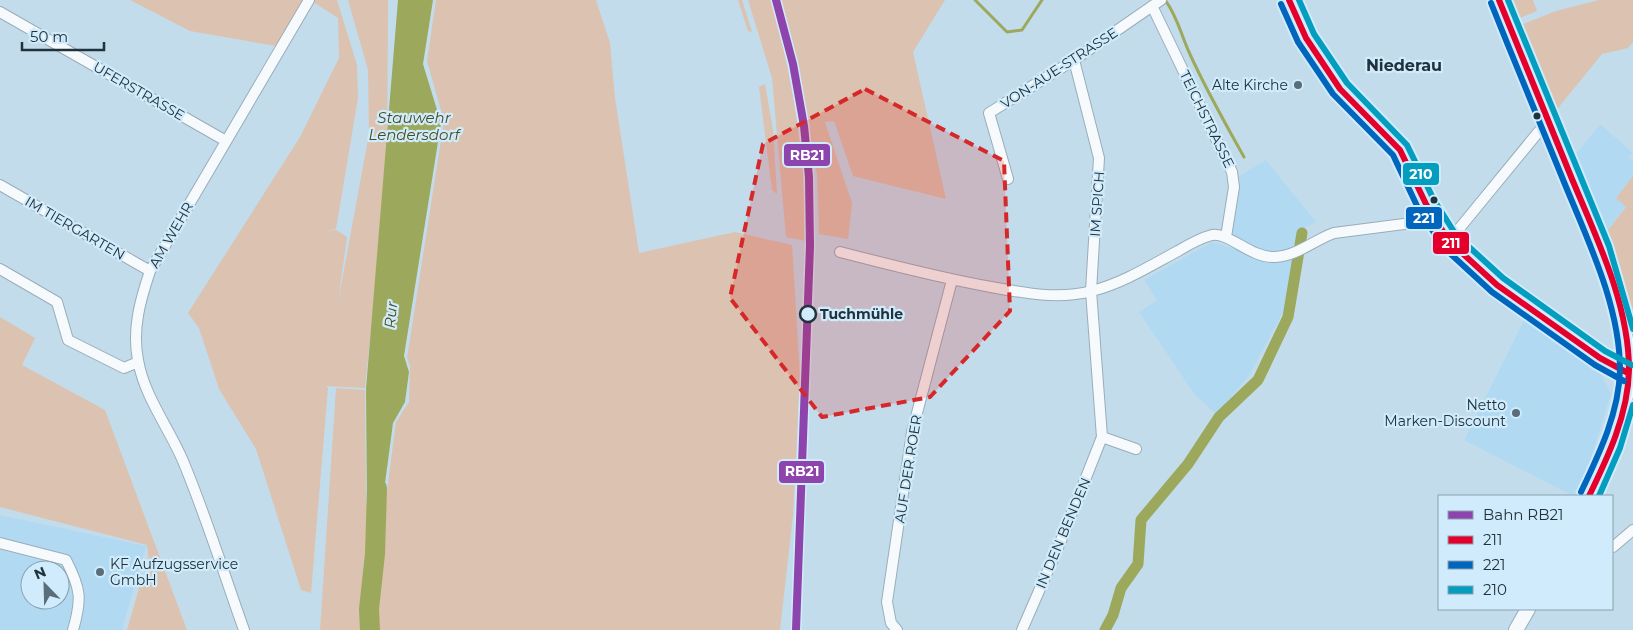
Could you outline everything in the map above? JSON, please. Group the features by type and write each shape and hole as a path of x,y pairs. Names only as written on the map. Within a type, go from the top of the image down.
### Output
{"main road":[{"path":"1499,0 1601,249 1613,285 1628,354 1631,374 1620,422 1608,456 1588,495"},
{"path":"1516,630 1527,610"}],"street":[{"name":"AM WEHR","path":"244,630 182,461 150,395 138,362 136,327 138,311 150,271 309,0"},
{"path":"1289,0 1306,38 1340,89 1400,150 1435,220 1448,241 1498,285 1600,358 1631,374"},
{"name":"VON-AUE-STRASSE","path":"1008,179 989,113 1074,60 1158,3"},
{"name":"TEICHSTRASSE","path":"1158,3 1232,172 1234,187 1226,236"},
{"name":"UFERSTRASSE","path":"0,12 226,141"},
{"name":"IM SPICH","path":"1074,60 1099,158 1091,291"},
{"path":"1448,241 1549,119"},
{"name":"IM TIERGARTEN","path":"0,185 150,271"},
{"path":"840,252 952,280 1038,295 1067,295 1091,291 1119,282 1194,242 1213,235 1226,236 1245,250 1274,257 1292,253 1320,238 1334,234 1435,220"},
{"path":"0,269 57,302 68,340 124,368 138,362"},
{"name":"AUF DER ROER","path":"897,630 891,623 887,602 912,432 952,280"},
{"name":"IN DEN BENDEN","path":"1022,629 1062,538 1102,436 1091,291"},
{"path":"1102,436 1136,449"},
{"path":"1613,547 1633,530"},
{"path":"0,543 66,560 78,582 79,607 73,630"}],"highlighted area":[{"path":"865,89 1004,161 1010,311 930,397 822,417 730,298 763,144"}],"shaded area":[{"path":"130,0 303,0 276,46 190,31"},
{"path":"310,0 337,0 357,65 358,98 336,229 326,231 336,230 347,237 338,302 369,134 368,70 348,0 388,0 387,170 365,388 326,386 328,388 311,593 301,590 256,449 219,389 199,328 188,313 300,137 339,58 338,18"},
{"path":"436,0 596,0 610,43 615,98 639,253 735,232 792,245 800,376 793,515 780,630 373,630 371,608 377,554 378,515 385,506 396,422 409,402 410,366 407,358 444,121 427,61"},
{"path":"738,0 742,0 752,32 748,31"},
{"path":"748,0 771,0 786,59 801,150 806,241 786,237 772,78"},
{"path":"781,0 945,0 913,52 946,199 853,176 834,121 825,122 852,203 848,239 819,234 817,175 798,64"},
{"path":"1510,0 1533,0 1537,11 1520,18 1514,12"},
{"path":"1599,0 1633,0 1633,42 1628,48 1602,54 1554,113 1518,26 1556,11"},
{"path":"765,84 773,130 777,194 772,190 759,87"},
{"path":"1600,124 1633,153 1629,157 1633,161 1633,176 1616,198 1626,206 1604,235 1572,159"},
{"path":"1266,160 1316,222 1304,228 1294,245 1290,299 1249,376 1216,414 1195,395 1139,312 1157,300 1144,280 1212,242 1230,247 1239,176"},
{"path":"1633,176 1633,325 1604,235 1626,207 1616,198"},
{"path":"1528,312 1596,365 1611,394 1589,464 1574,495 1464,440"},
{"path":"0,317 35,338 22,365 105,410 187,630 127,630 141,581 153,568 150,569 147,545 0,507"},
{"path":"336,388 365,390 366,503 374,523 367,607 367,630 320,630"},
{"path":"0,515 146,546 122,630 0,630"}],"water":[{"name":"Stauwehr Lendersdorf","path":"398,0 433,0 423,64 441,123 404,356 409,372 405,402 393,423 382,506 374,515 367,503 366,389"}],"waterway":[{"path":"975,0 1007,32 1022,30 1042,0"},
{"path":"1165,0 1176,19 1186,46 1215,105 1244,157"},
{"path":"1105,630 1113,615 1121,588 1138,564 1141,520 1188,464 1219,417 1258,380 1288,317 1302,233"},
{"name":"Rur","path":"370,630 369,609 375,554 377,488"}],"rail line":[{"name":"RB21","path":"776,0 793,64 804,126 809,177 810,246 796,630"}],"transit line":[{"name":"211","path":"1289,0 1306,38 1340,89 1400,150 1426,204 1449,241 1497,285 1600,358 1628,373"},
{"name":"210","path":"1299,0 1314,34 1347,83 1407,145 1434,200 1456,235 1503,278 1605,351 1632,365"},
{"name":"211","path":"1499,0 1601,248 1618,296 1624,321 1628,345 1629,370 1625,403 1610,451 1589,495"},
{"name":"210","path":"1508,0 1609,246 1633,329"},
{"name":"221","path":"1491,3 1601,274 1615,322 1620,370 1616,402 1607,433 1581,492"},
{"name":"221","path":"1281,4 1298,42 1333,94 1393,155 1418,208 1443,247 1492,292 1595,365 1624,381"},
{"name":"210","path":"1599,495 1620,448 1633,405"}],"place":[{"name":"Alte Kirche","path":"1298,85"},
{"name":"Tuchmühle","path":"808,314"},
{"name":"Netto Marken-Discount","path":"1516,413"},
{"name":"KF Aufzugsservice GmbH","path":"100,572"}],"district":[{"name":"Niederau","path":"1404,65"}]}
